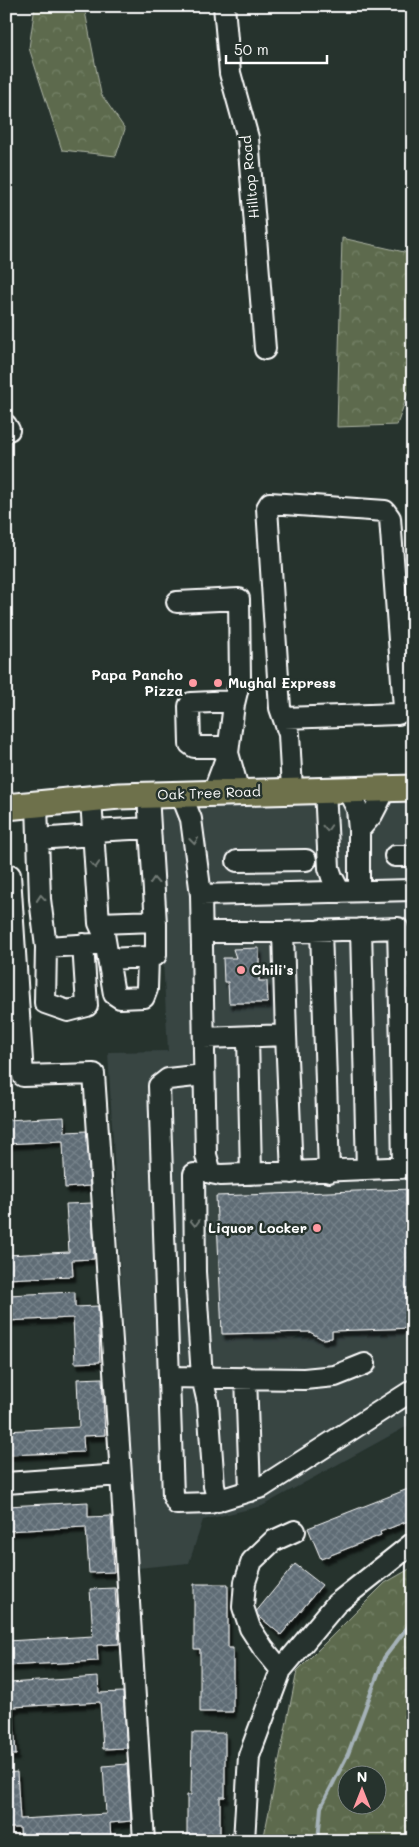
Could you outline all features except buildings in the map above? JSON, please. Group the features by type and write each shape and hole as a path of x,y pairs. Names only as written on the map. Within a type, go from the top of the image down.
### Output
{"main road":[{"name":"Oak Tree Road","path":"6,807 148,795 413,788"}],"street":[{"name":"Hilltop Road","path":"224,6 230,73 248,138 264,349"},
{"path":"284,718 398,714 404,708 390,518 385,511 270,503 267,508 280,708 288,734 292,790"},
{"path":"177,602 239,599 240,679 234,701 228,750 213,793"},
{"path":"228,750 194,747 190,744 189,706 191,702 234,701"},
{"path":"228,750 239,792"},
{"path":"359,830 372,814 386,788"},
{"path":"336,789 357,809 359,830 350,892"},
{"path":"318,892 325,882 329,868 336,789"},
{"path":"181,794 191,819 201,895 206,1155 196,1272 202,1377 208,1403 214,1486 218,1501"},
{"path":"46,946 83,944 107,951 148,957 156,955 156,921 148,795"},
{"path":"91,799 99,923 107,951 114,994 120,998 144,996 147,989 148,957"},
{"path":"37,804 40,898 46,946 45,1003 68,1011 87,1006 83,944"},
{"path":"38,839 150,828"},
{"path":"237,861 306,860"},
{"path":"261,861 263,894"},
{"path":"329,868 332,877 350,892"},
{"path":"10,875 12,982 23,1076 94,1074 144,1841"},
{"path":"201,895 413,890"},
{"path":"99,923 156,921"},
{"path":"162,1176 203,1173 221,1175 408,1168 407,1049 398,928 283,932 202,932"},
{"path":"360,929 367,1169"},
{"path":"321,930 330,1172"},
{"path":"283,932 292,1173"},
{"path":"204,1038 286,1035"},
{"path":"248,1037 251,1174"},
{"path":"204,1075 168,1079 159,1086 173,1496 177,1504 210,1503 262,1487 413,1390"},
{"path":"169,1377 304,1379 335,1376 365,1364"},
{"path":"246,1377 250,1491"},
{"path":"6,1483 121,1475"},
{"path":"281,1670 250,1628 243,1608 245,1582 252,1561 273,1541 295,1531"},
{"path":"244,1841 249,1756 281,1670 336,1604 413,1543"}],"shaded area":[{"path":"413,788 413,1423 262,1506 203,1520 189,1563 137,1568 108,1052 168,1051 154,795"}],"green space":[{"path":"35,6 84,6 101,94 125,129 116,156 62,150 29,48"},
{"path":"342,238 413,254 413,378 397,425 337,427"},
{"path":"413,1567 413,1841 263,1841 297,1671 385,1583"}],"waterway":[{"path":"318,1841 321,1807 348,1754 384,1658 413,1620"}],"place":[{"name":"Papa Pancho Pizza","path":"193,683"},
{"name":"Mughal Express","path":"218,683"},
{"name":"Chili's","path":"241,970"},
{"name":"Liquor Locker","path":"317,1228"}]}
